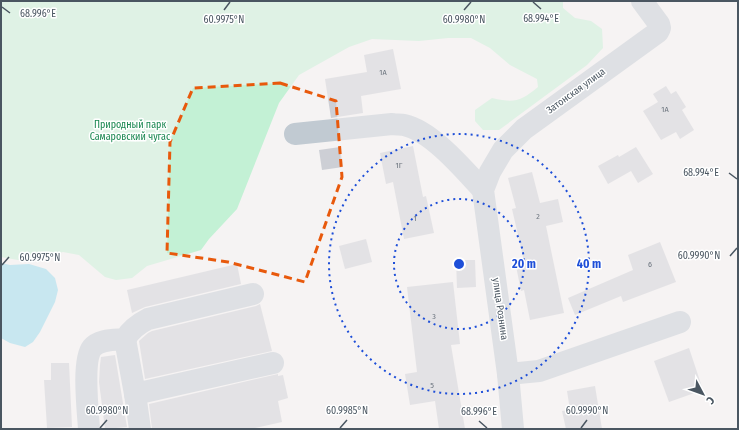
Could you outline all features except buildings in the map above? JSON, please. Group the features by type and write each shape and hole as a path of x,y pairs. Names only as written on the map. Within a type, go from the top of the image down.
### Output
{"street":[{"name":"Затонская улица","path":"483,190 490,172 503,150 524,129 658,32 660,28 659,24 642,1"},
{"path":"295,134 392,124 405,125 420,131 433,141 452,157 483,190"},
{"name":"улица Рознина","path":"483,190 508,374 513,429"},
{"path":"89,429 86,385 89,356 92,348 100,342 125,338 138,324 148,319 253,294"},
{"path":"508,374 540,371 680,322"},
{"path":"125,338 140,429"},
{"path":"135,394 273,363"}],"highlighted area":[{"path":"280,83 336,101 342,177 305,282 228,262 167,253 170,142 193,88"}],"green space":[{"name":"Природный парк Самаровский чугас","path":"1,1 563,1 563,8 575,18 591,21 602,29 603,48 587,65 499,130 483,130 475,121 475,110 492,98 511,101 526,96 538,87 537,79 510,65 490,48 471,38 448,38 419,41 372,39 349,47 299,75 279,103 237,209 209,239 201,250 147,266 132,278 116,280 105,277 79,255 63,252 38,259 18,260 1,257"}],"water":[{"path":"1,263 10,265 29,264 46,269 55,278 58,290 55,302 40,332 33,342 25,347 10,343 1,338"}]}
